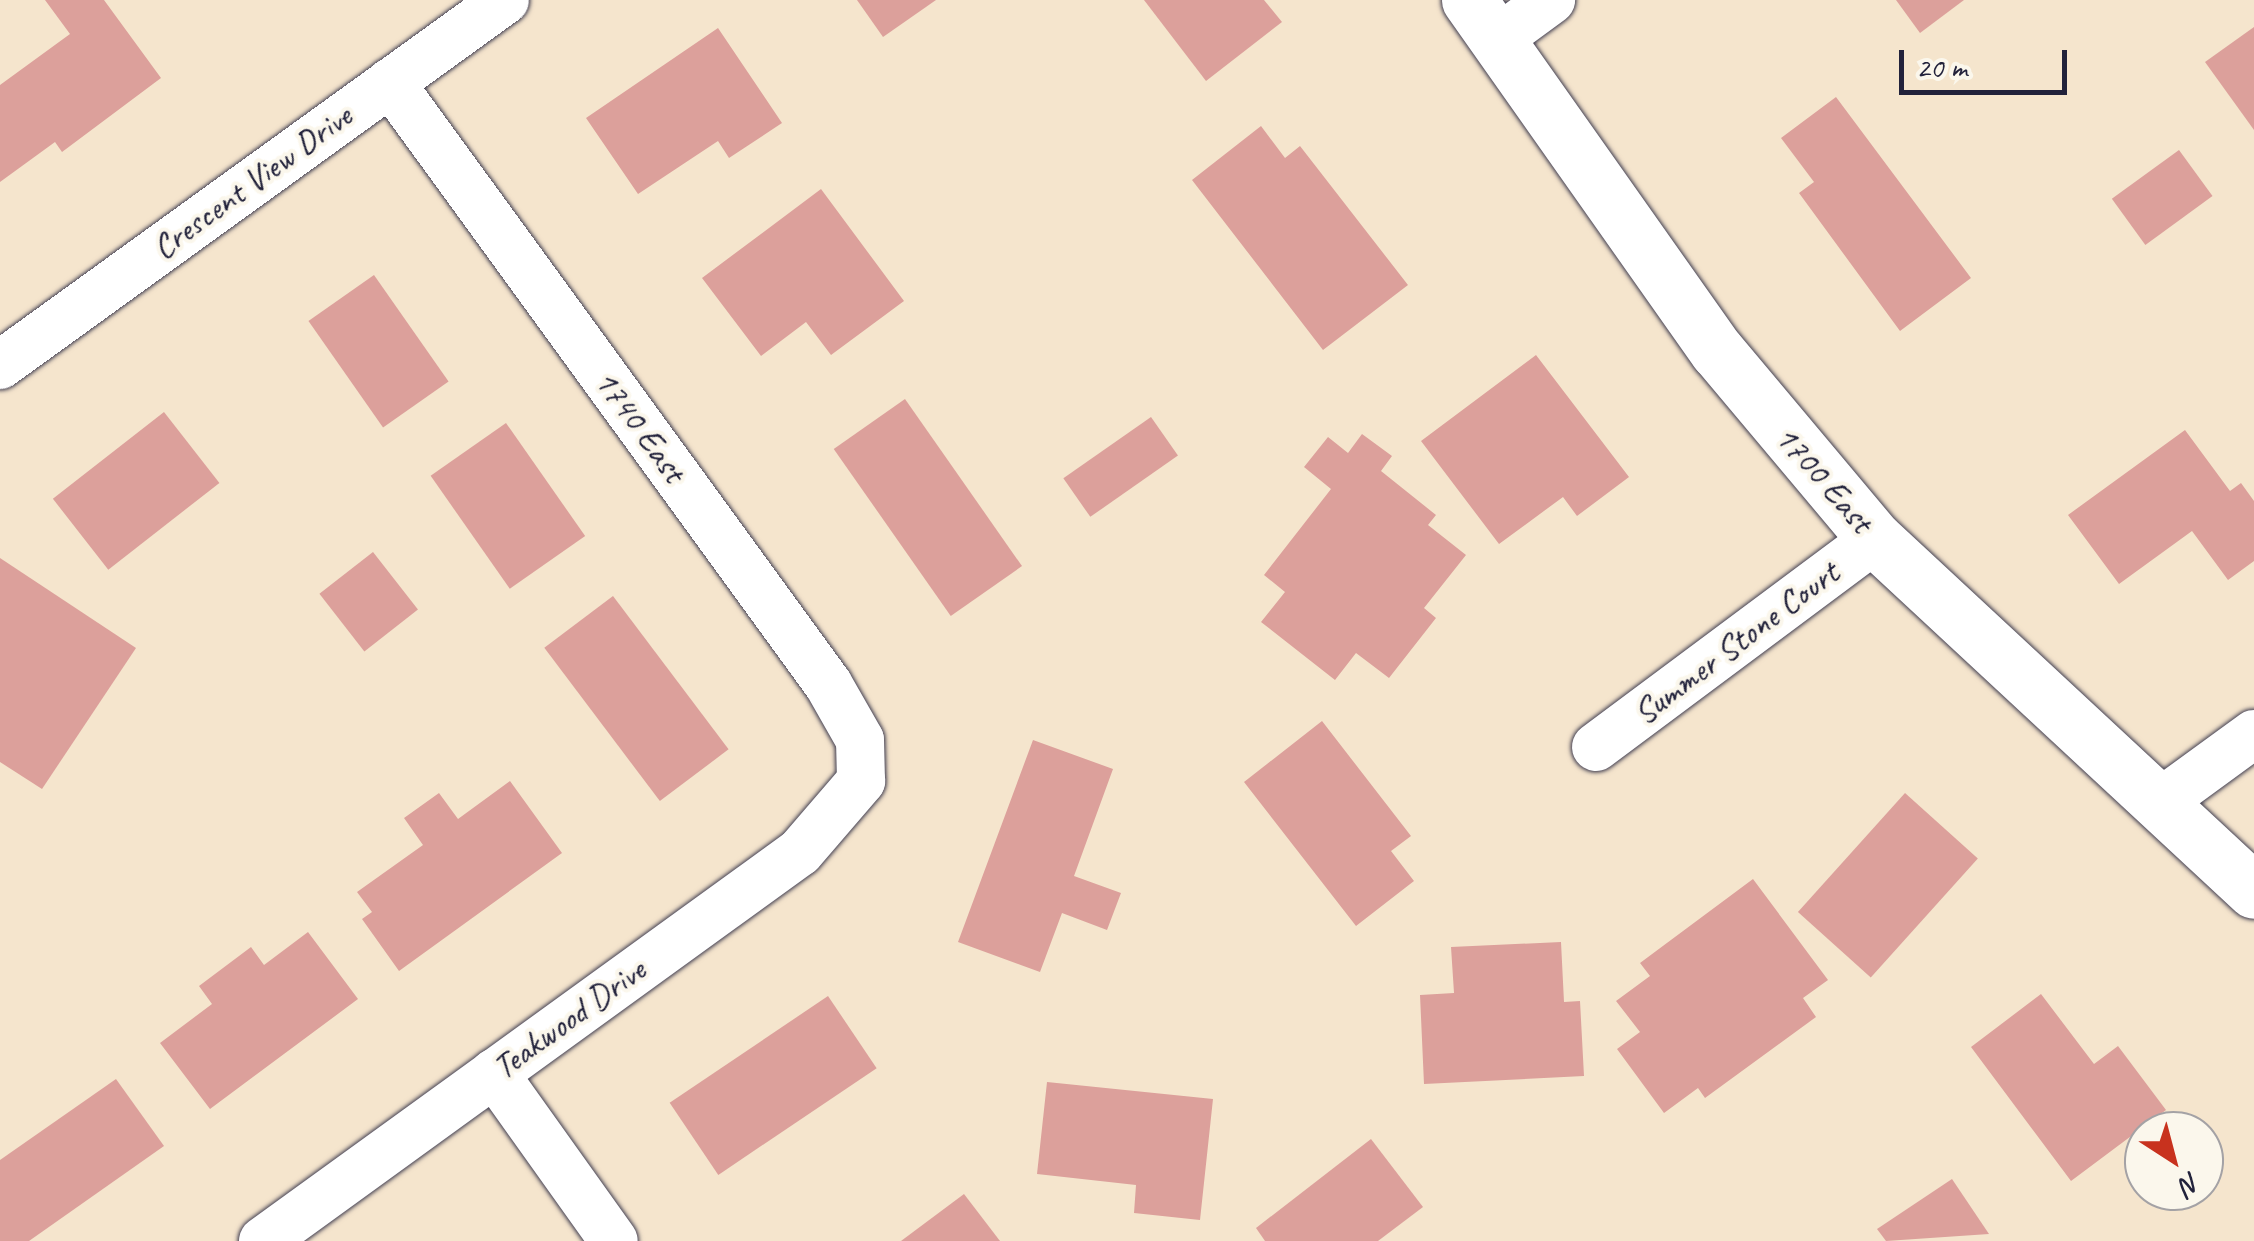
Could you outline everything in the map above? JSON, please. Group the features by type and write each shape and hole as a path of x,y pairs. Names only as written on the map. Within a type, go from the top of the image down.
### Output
{"main road":[{"name":"1700 East","path":"1484,19 1717,351 1875,539 2254,891"}],"street":[{"name":"Crescent View Drive","path":"0,365 504,0"},
{"path":"1484,19 1551,0"},
{"name":"1740 East","path":"390,82 828,684 860,740 861,781"},
{"name":"Summer Stone Court","path":"1596,748 1875,539"},
{"path":"2158,804 2254,734"},
{"name":"Teakwood Drive","path":"263,1241 800,852 861,781"},
{"path":"494,1073 614,1241"}],"building":[{"path":"45,0 104,0 161,78 62,152 55,142 0,182 0,85 70,34"},
{"path":"857,0 936,0 883,37"},
{"path":"1144,0 1264,0 1282,22 1206,81"},
{"path":"1896,0 1964,0 1920,33"},
{"path":"2254,27 2254,130 2205,62"},
{"path":"718,28 782,123 729,158 718,141 638,194 586,118"},
{"path":"1836,97 1971,278 1900,331 1799,193 1814,182 1781,138"},
{"path":"1261,126 1285,158 1300,146 1408,285 1323,350 1192,180"},
{"path":"2179,150 2213,196 2145,245 2112,199"},
{"path":"821,189 904,301 831,355 806,322 761,356 702,278"},
{"path":"374,275 449,381 383,427 308,321"},
{"path":"1536,355 1629,477 1577,516 1563,497 1499,544 1421,441"},
{"path":"905,399 1022,566 951,616 834,449"},
{"path":"164,412 219,483 108,570 53,499"},
{"path":"1151,417 1178,456 1090,517 1063,478"},
{"path":"506,423 585,536 510,589 431,476"},
{"path":"2185,430 2230,491 2241,483 2254,501 2254,561 2228,580 2192,531 2119,584 2068,515"},
{"path":"1362,434 1392,456 1381,471 1436,515 1428,525 1466,555 1424,608 1436,618 1389,678 1356,653 1335,680 1261,622 1285,592 1264,575 1331,489 1304,467 1328,437 1348,453"},
{"path":"373,552 418,610 364,651 319,594"},
{"path":"0,558 136,648 42,789 0,762"},
{"path":"613,596 729,749 660,801 544,648"},
{"path":"1322,721 1411,836 1391,851 1414,881 1356,926 1244,782"},
{"path":"1033,740 1113,769 1074,876 1121,893 1107,930 1062,913 1040,972 958,942"},
{"path":"510,781 562,853 399,971 362,919 372,912 357,892 423,845 404,818 439,793 458,819"},
{"path":"1905,793 1978,859 1871,977 1798,912"},
{"path":"1753,879 1828,980 1803,998 1816,1017 1705,1098 1698,1088 1664,1113 1617,1049 1640,1032 1616,1001 1650,976 1640,963"},
{"path":"308,932 358,999 210,1109 160,1043 212,1004 199,986 251,947 264,965"},
{"path":"1561,942 1564,1002 1580,1001 1584,1076 1424,1084 1420,995 1454,993 1451,947"},
{"path":"2041,994 2094,1064 2118,1046 2166,1110 2124,1111 2124,1141 2071,1181 1971,1047"},
{"path":"828,996 877,1068 718,1175 670,1103"},
{"path":"116,1079 164,1146 29,1241 0,1241 0,1160"},
{"path":"1047,1082 1213,1099 1200,1220 1134,1213 1136,1185 1037,1174"},
{"path":"1371,1139 1423,1207 1378,1241 1265,1241 1256,1228"},
{"path":"1952,1179 1989,1234 1886,1241 1877,1229"},
{"path":"964,1194 1000,1241 901,1241"}]}
